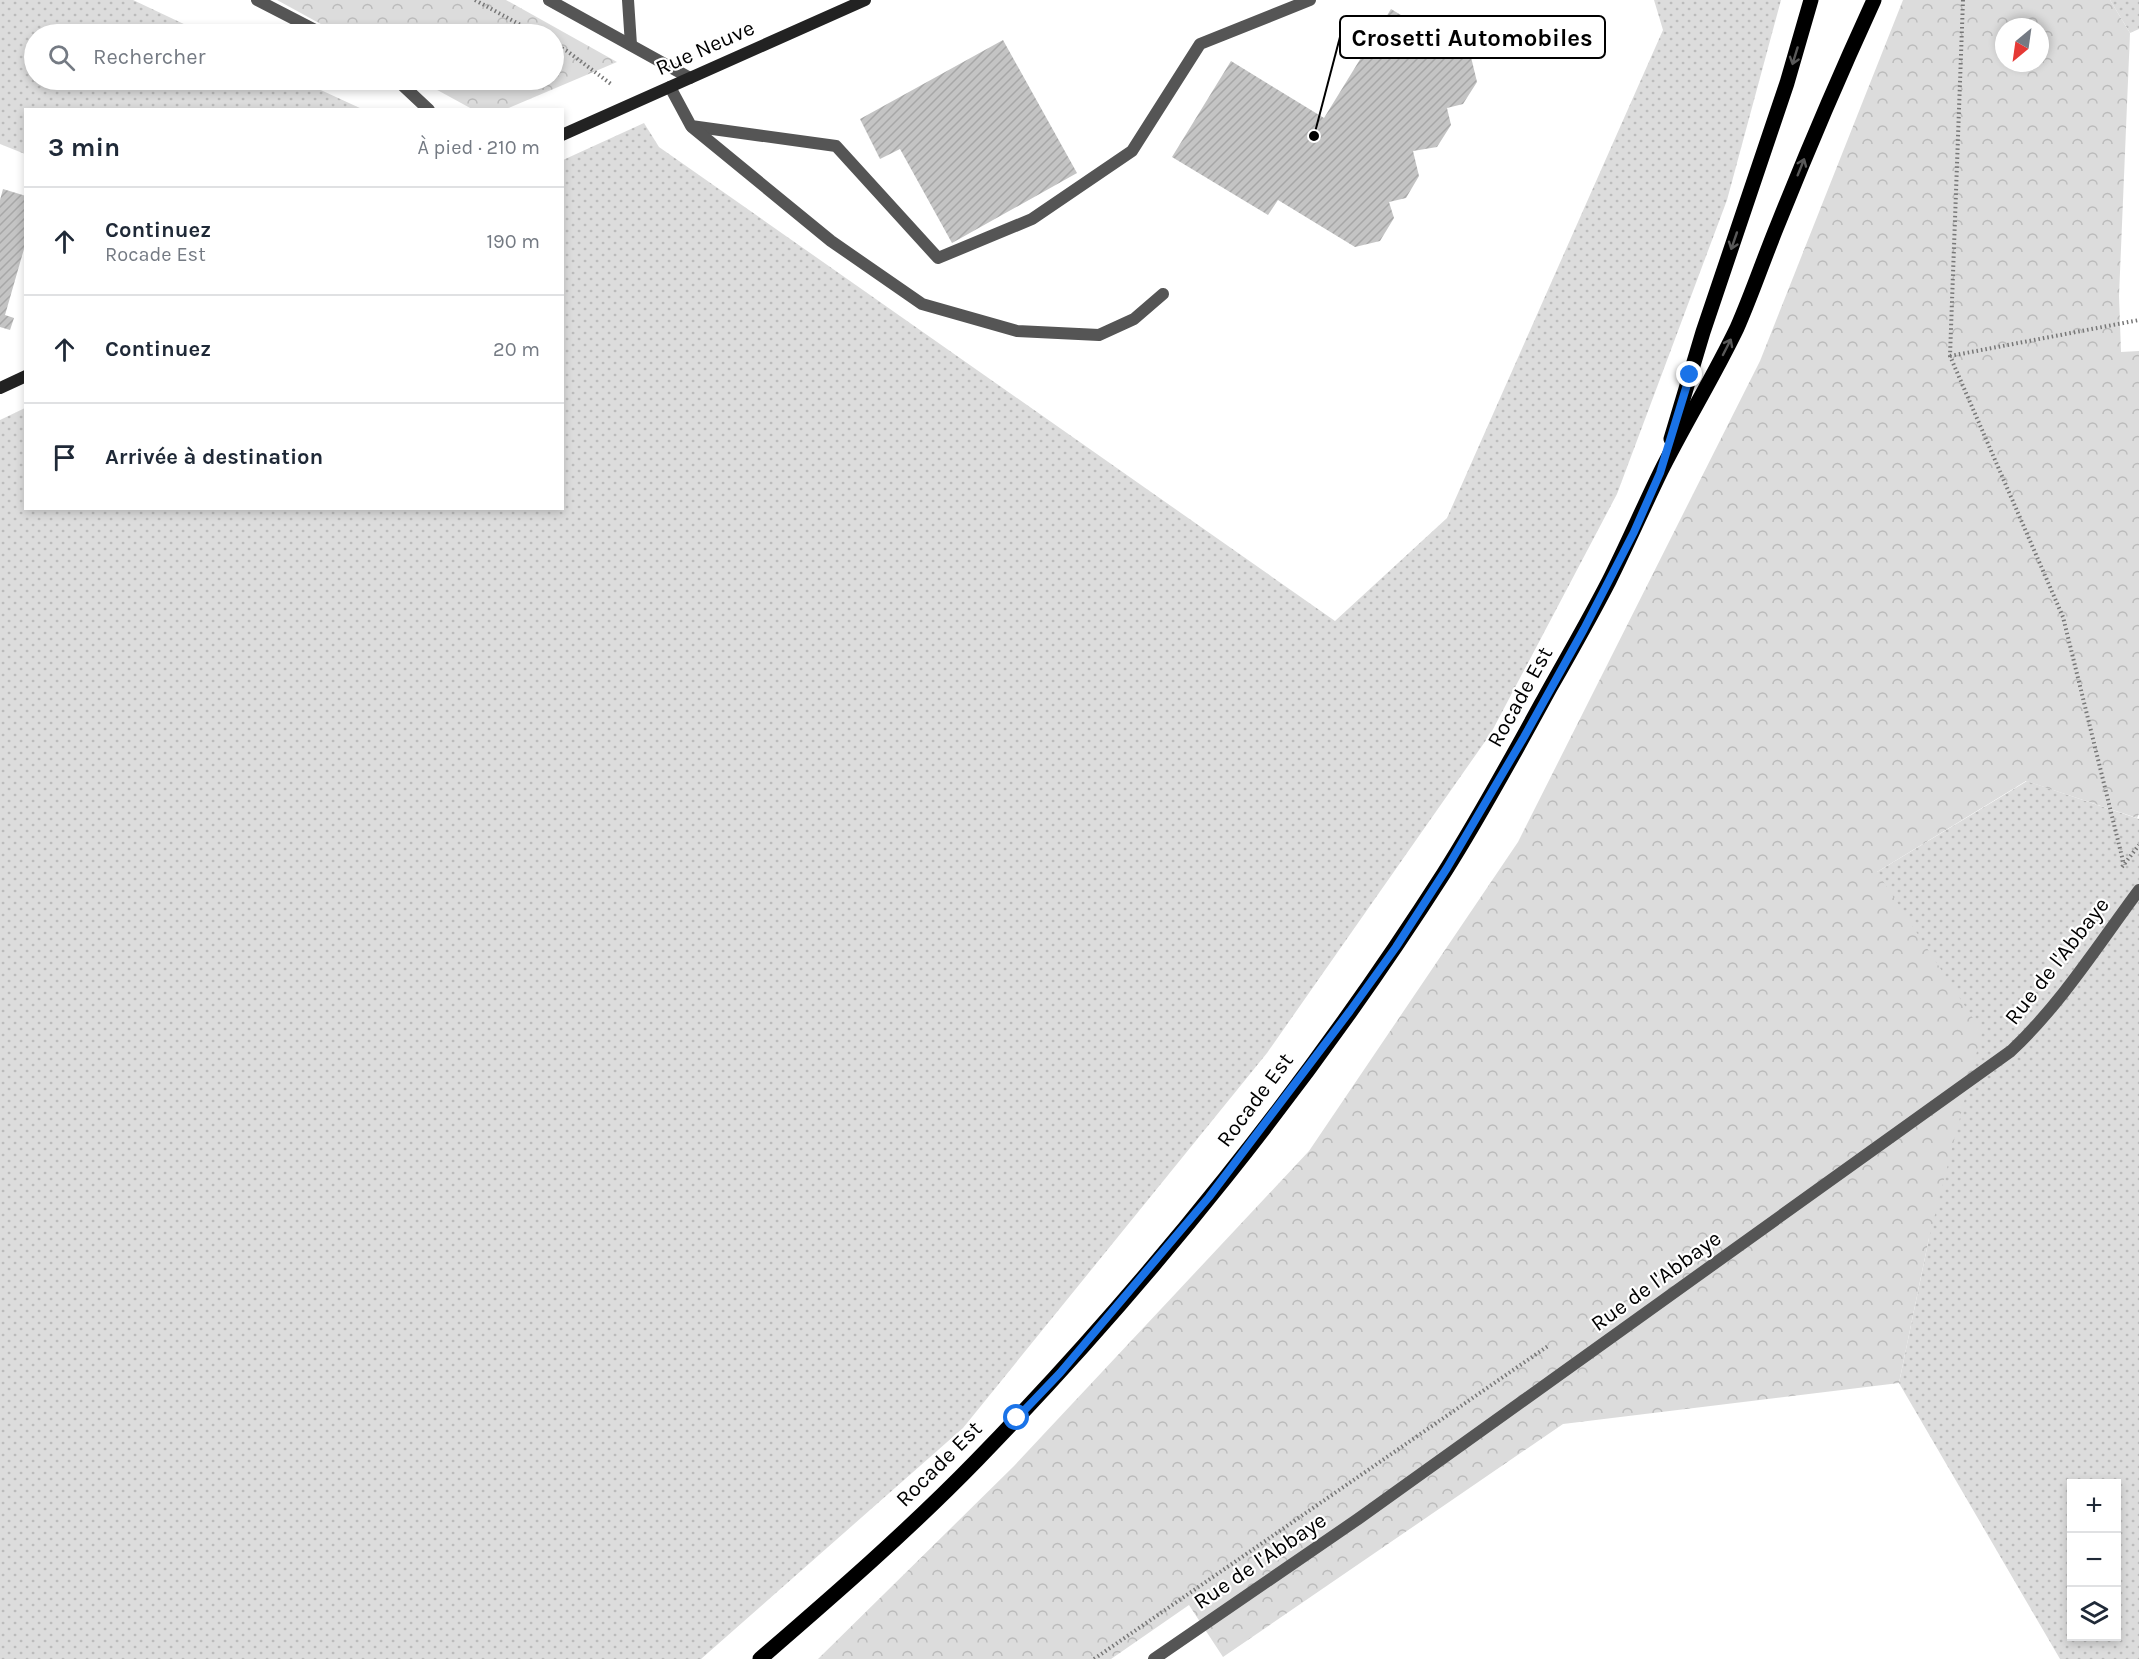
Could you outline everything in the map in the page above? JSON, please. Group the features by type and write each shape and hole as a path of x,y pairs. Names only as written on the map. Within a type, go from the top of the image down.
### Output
{"main road":[{"path":"1660,473 1703,332 1787,83 1811,0"},
{"path":"1660,473 1740,321 1802,164 1874,0"},
{"name":"Rocade Est","path":"760,1659 871,1562 974,1464 1046,1388 1168,1247 1259,1132 1356,1002 1447,868 1524,737 1588,620 1634,532 1660,473"}],"street":[{"path":"257,0 304,24"},
{"path":"549,0 690,78"},
{"path":"628,0 631,45"},
{"name":"Rue Neuve","path":"564,134 865,0"},
{"path":"692,126 836,146 938,258 1032,219 1132,151 1200,44 1310,0"},
{"path":"670,87 692,126 831,241 922,304 1017,331 1098,335 1134,320 1163,294"},
{"path":"408,90 427,108"},
{"path":"0,388 24,377"},
{"name":"Rue de l'Abbaye","path":"1154,1659 1368,1512 2011,1051 2036,1028 2053,1007 2139,890"}],"path":[{"path":"475,0 519,24"},
{"path":"1963,0 1950,356 2063,617 2124,865"},
{"path":"564,49 635,102"},
{"path":"1950,356 2139,320"},
{"path":"2117,874 2139,844"},
{"path":"1094,1659 1557,1339"}],"green space":[{"path":"0,0 133,0 184,24 24,24 24,90 321,90 360,108 24,108 24,154 0,144"},
{"path":"277,0 506,0 549,24 321,24"},
{"path":"1654,0 1781,0 1727,200 1617,494 1491,733 1267,1053 963,1428 701,1659 0,1659 0,420 24,408 24,510 564,510 564,160 644,123 659,147 1335,621 1447,518 1663,30"},
{"path":"1903,0 2110,0 2130,33 2119,296 2121,352 2139,351 2139,814 2137,818 2026,781 1877,872 1982,1032 1929,1238 1899,1383 1563,1424 1223,1657 1189,1605 1111,1659 818,1659 1014,1466 1309,1151 1518,842 1760,361"},
{"path":"2110,0 2139,0 2139,29 2130,33"},
{"path":"564,32 617,62 564,84"},
{"path":"437,90 551,90 508,108 470,108"},
{"path":"2027,781 2139,819 2139,1659 2060,1659 1899,1383 1929,1238 1877,872"}],"building":[{"path":"1391,9 1471,57 1477,82 1463,104 1447,108 1451,125 1437,147 1413,151 1419,176 1406,198 1389,202 1394,218 1380,241 1355,247 1278,200 1268,215 1172,157 1231,61 1324,118"},
{"path":"1003,40 1077,173 952,243 900,149 880,159 860,119"},
{"path":"3,189 24,195 24,249 5,315 14,318 10,330 0,327 0,200"}],"place":[{"name":"Crosetti Automobiles","path":"1314,136"}],"route":[{"path":"1017,1418 1060,1373 1209,1197 1350,1011 1396,947 1447,868 1524,737 1584,629 1634,532 1660,473 1690,375"}]}
